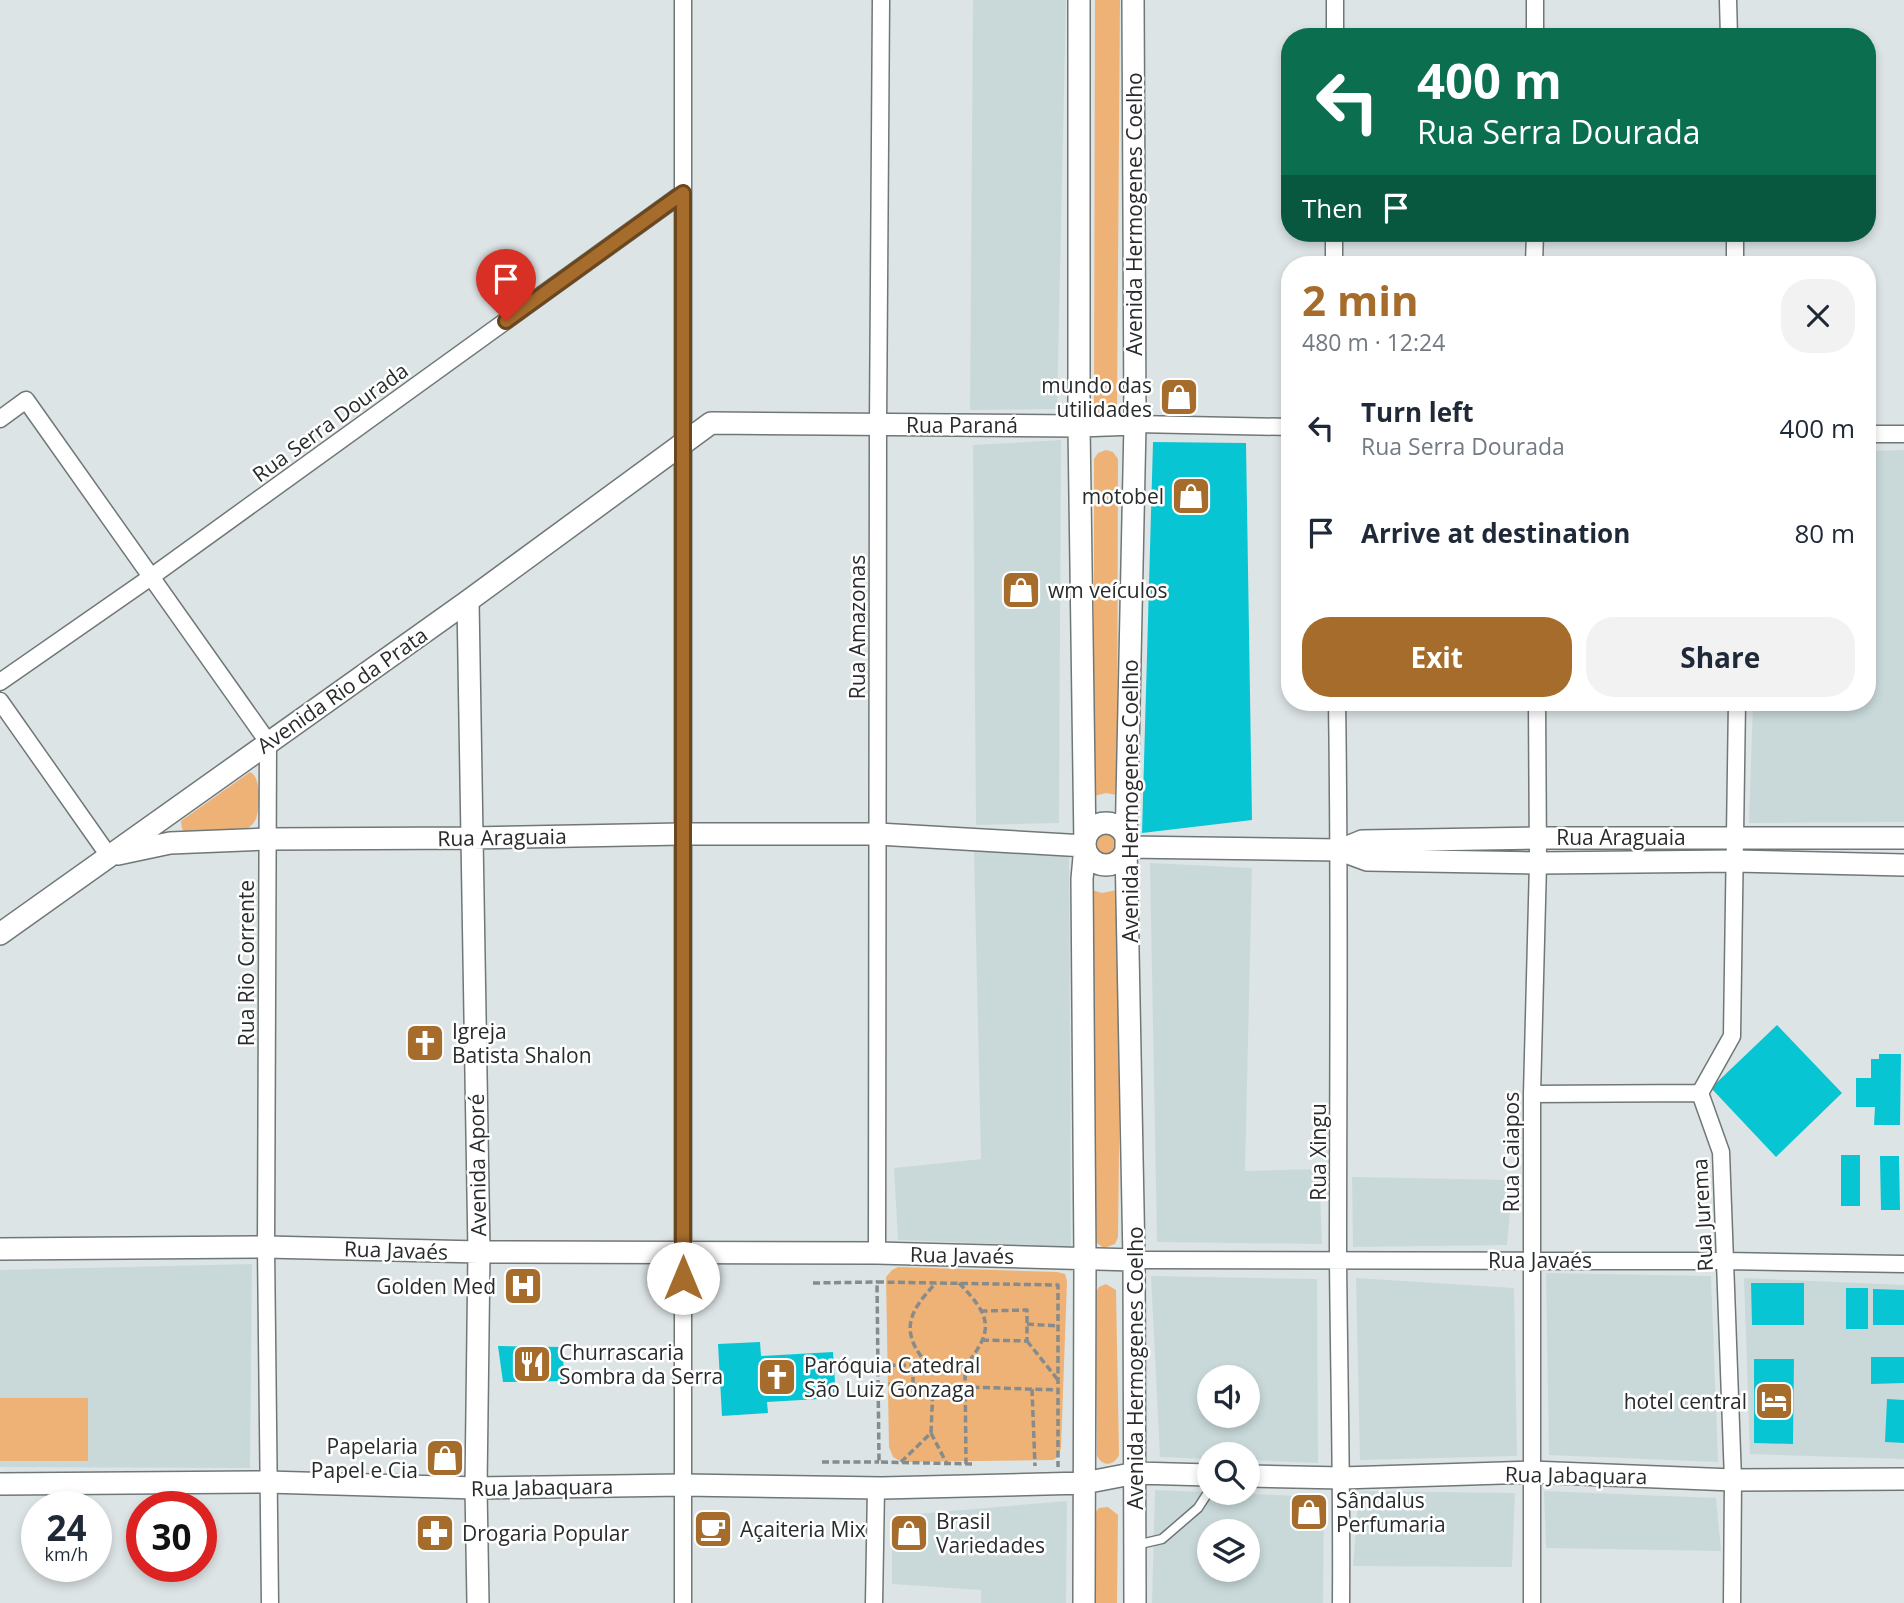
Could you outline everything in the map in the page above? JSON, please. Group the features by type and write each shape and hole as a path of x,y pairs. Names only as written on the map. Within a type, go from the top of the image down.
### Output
{"main road":[{"path":"1079,0 1079,426 1085,846 1082,879 1085,1258 1083,1603"},
{"name":"Avenida Hermogenes Coelho","path":"1133,0 1135,424 1126,847 1134,1260 1135,1603"},
{"name":"Rua Paraná","path":"682,443 712,423 1079,426 1135,424"},
{"name":"Avenida Rio da Prata","path":"0,933 468,601 682,443"},
{"name":"Avenida Aporé","path":"468,601 479,1252 476,1488 478,1603"},
{"path":"1108,824 1115,825 1124,834 1126,847 1120,860 1106,865 1091,860 1085,846 1089,831 1095,826 1108,824"},
{"name":"Rua Araguaia","path":"109,856 170,843 268,839 682,834 878,834 1085,846"},
{"name":"Rua Araguaia","path":"1340,850 1362,841 1735,836 1904,838"},
{"name":"Rua Araguaia","path":"1126,847 1340,850 1367,860 1538,863 1735,861 1904,865"},
{"name":"Rua Javaés","path":"0,1249 266,1247 479,1252 877,1253 1134,1260"},
{"name":"Rua Jabaquara","path":"1260,1476 1342,1478 1531,1472 1733,1480 1904,1479"},
{"path":"1136,1473 1197,1475"},
{"name":"Rua Jabaquara","path":"0,1484 267,1482 476,1488 683,1485 876,1488 1084,1483 1136,1473"}],"street":[{"path":"683,0 683,1603"},
{"name":"Rua Amazonas","path":"877,1253 877,425 881,0"},
{"path":"1335,0 1335,28"},
{"path":"1535,0 1535,28"},
{"path":"1728,0 1729,28"},
{"name":"Rua Serra Dourada","path":"0,681 151,577 683,193"},
{"path":"0,419 26,400 268,742"},
{"name":"Rua Paraná","path":"1135,424 1281,428"},
{"path":"1876,434 1904,434"},
{"path":"0,701 109,856"},
{"name":"Rua Xingu","path":"1338,711 1341,1603"},
{"name":"Rua Caiapos","path":"1532,1603 1531,1260 1538,863 1537,711"},
{"path":"1532,1094 1700,1093 1732,1036 1737,711"},
{"name":"Rua Rio Corrente","path":"268,742 266,1247 270,1603"},
{"name":"Rua Jurema","path":"1700,1093 1721,1152 1733,1480 1732,1603"},
{"name":"Rua Javaés","path":"1134,1260 1904,1264"},
{"path":"874,1603 876,1488"}],"lane":[{"path":"1136,1545 1162,1539 1199,1505"}],"path":[{"path":"877,1282 879,1462"},
{"path":"813,1283 1058,1285 1058,1467 1035,1466 1032,1389"},
{"path":"929,1366 914,1349 909,1329 922,1297 936,1283"},
{"path":"959,1283 978,1302 986,1317 978,1350 965,1366 965,1464"},
{"path":"982,1311 1027,1310 1027,1341 1058,1381"},
{"path":"1027,1324 1058,1326"},
{"path":"982,1340 1027,1341"},
{"path":"878,1365 965,1366"},
{"path":"913,1365 913,1385"},
{"path":"878,1384 1058,1390"},
{"path":"933,1386 930,1433 947,1464"},
{"path":"900,1463 930,1433"},
{"path":"822,1462 979,1465"}],"shaded area":[{"path":"973,0 1066,0 1057,409 970,410"},
{"path":"1095,0 1120,0 1117,408 1109,416 1102,416 1094,408"},
{"path":"1061,440 1059,823 976,825 973,445"},
{"path":"1106,450 1113,452 1118,459 1117,795 1106,793 1094,796 1094,459 1098,453"},
{"path":"1904,450 1904,822 1749,823 1753,711 1876,711 1876,451"},
{"path":"250,772 256,778 259,795 256,819 250,826 243,831 186,833 182,829 181,821"},
{"path":"1102,824 1120,829 1120,860 1106,865 1091,860 1095,826"},
{"path":"1069,846 1071,1247 898,1240 894,1168 981,1159 974,851"},
{"path":"1150,863 1252,868 1245,1171 1319,1169 1322,1244 1157,1242"},
{"path":"1122,889 1118,1237 1115,1244 1104,1248 1094,1241 1092,890 1102,893"},
{"path":"1352,1177 1513,1180 1507,1245 1353,1247"},
{"path":"252,1264 250,1468 0,1467 0,1270"},
{"path":"898,1267 1065,1274 1067,1281 1061,1448 1058,1457 1053,1460 902,1462 893,1457 889,1447 886,1277"},
{"path":"1546,1273 1711,1276 1718,1462 1549,1455"},
{"path":"1151,1276 1317,1279 1318,1463 1260,1461 1260,1442 1197,1442 1197,1459 1160,1457"},
{"path":"1356,1278 1514,1288 1517,1456 1360,1460"},
{"path":"1744,1278 1904,1285 1904,1459 1750,1454"},
{"path":"1106,1284 1116,1290 1119,1455 1108,1464 1097,1456 1095,1294 1099,1287"},
{"path":"0,1398 88,1398 88,1461 0,1461"},
{"path":"1155,1490 1197,1492 1197,1505 1260,1505 1260,1494 1324,1497 1323,1603 1152,1603"},
{"path":"1359,1491 1515,1493 1512,1567 1353,1566"},
{"path":"1544,1491 1716,1498 1721,1551 1546,1548"},
{"path":"1067,1501 1066,1603 981,1603 981,1590 892,1584 892,1516"},
{"path":"1108,1507 1118,1515 1117,1603 1093,1603 1093,1515 1099,1508"}],"building":[{"path":"1153,442 1246,443 1252,820 1142,833"},
{"path":"1777,1025 1842,1093 1776,1157 1711,1088"},
{"path":"1879,1054 1901,1054 1900,1125 1874,1125 1875,1107 1856,1107 1856,1078 1871,1078 1871,1059 1879,1059"},
{"path":"1841,1155 1860,1155 1860,1206 1841,1206"},
{"path":"1880,1156 1899,1156 1900,1210 1881,1210"},
{"path":"1751,1283 1804,1283 1804,1325 1752,1325"},
{"path":"1846,1288 1868,1288 1868,1329 1846,1329"},
{"path":"1873,1289 1904,1290 1904,1325 1873,1325"},
{"name":"Paróquia Catedral São Luiz Gonzaga","path":"760,1342 761,1356 833,1352 836,1398 767,1402 768,1413 722,1416 718,1344"},
{"name":"Churrascaria Sombra da Serra","path":"498,1346 562,1347 565,1381 503,1382"},
{"path":"1871,1357 1904,1357 1904,1383 1871,1384"},
{"name":"hotel central","path":"1754,1359 1794,1359 1793,1444 1754,1443"},
{"path":"1887,1399 1904,1400 1904,1443 1885,1442"}],"place":[{"name":"mundo das utilidades","path":"1179,397"},
{"name":"motobel","path":"1191,496"},
{"name":"wm veículos","path":"1021,590"},
{"name":"Igreja Batista Shalon","path":"425,1043"},
{"name":"Golden Med","path":"523,1286"},
{"name":"Churrascaria Sombra da Serra","path":"532,1364"},
{"name":"Paróquia Catedral São Luiz Gonzaga","path":"777,1377"},
{"name":"hotel central","path":"1774,1401"},
{"name":"Papelaria Papel e Cia","path":"445,1458"},
{"name":"Sândalus Perfumaria","path":"1309,1512"},
{"name":"Açaiteria Mix","path":"713,1529"},
{"name":"Drogaria Popular","path":"435,1533"},
{"name":"Brasil Variedades","path":"909,1533"}],"route":[{"path":"506,321 683,193 683,1278"}]}
